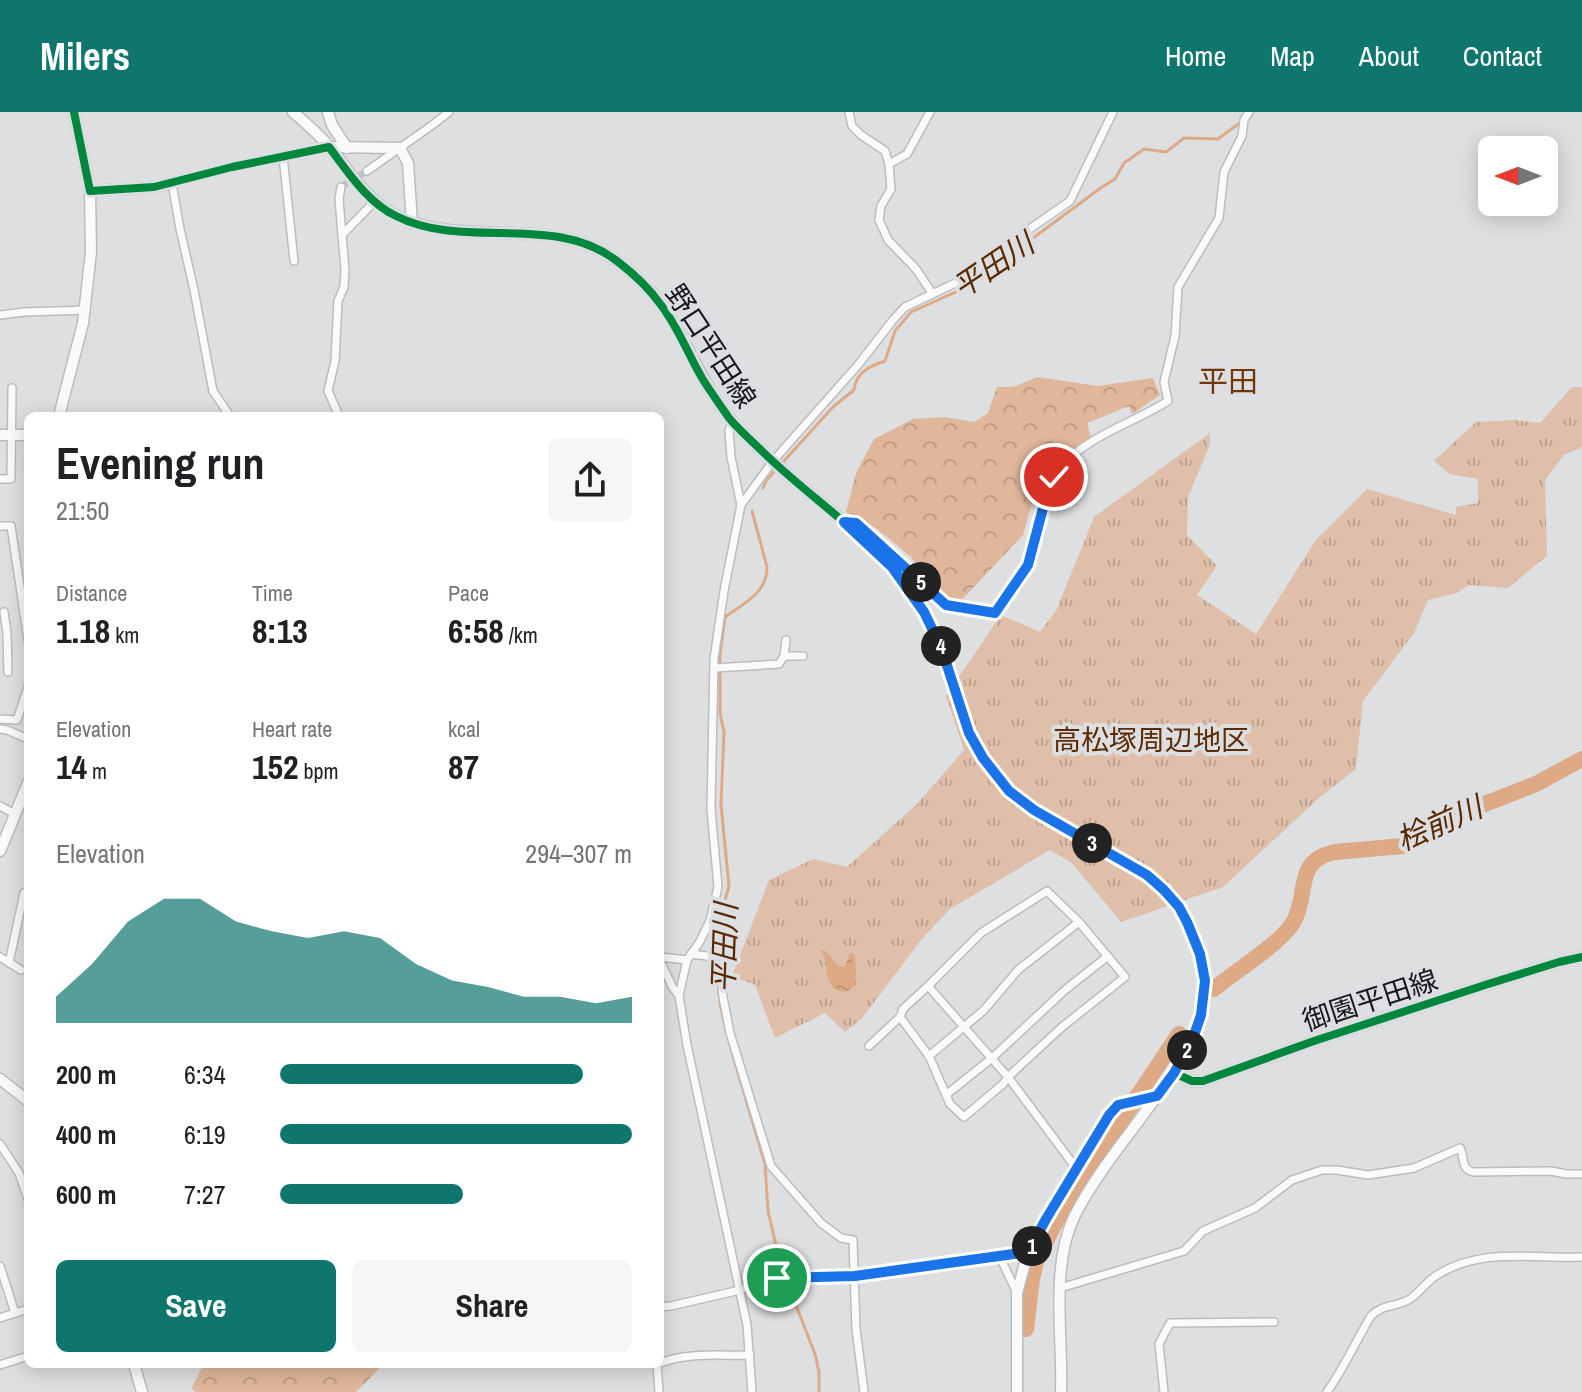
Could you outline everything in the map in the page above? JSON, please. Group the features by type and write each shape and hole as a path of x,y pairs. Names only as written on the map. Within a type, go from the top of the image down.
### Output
{"main road":[{"path":"60,412 86,310 91,252 90,191 74,112"},
{"name":"野口平田線","path":"293,112 312,128 374,202 394,216 432,229 555,236 581,242 613,258 641,281 663,307 703,380 732,421 892,567 924,612 941,647 969,733 983,758 1009,791 1034,810 1147,875 1179,907 1200,954 1205,993 1201,1015 1191,1044 1174,1073 1151,1096 1074,1217 1062,1252 1061,1392"},
{"path":"328,112 332,125 347,148"},
{"path":"329,147 400,148 408,163 412,223"},
{"path":"90,191 172,183"},
{"path":"0,851 24,793"},
{"name":"御園平田線","path":"1174,1073 1192,1081 1203,1081 1485,985 1582,957"},
{"path":"0,1079 24,1098"},
{"path":"1017,1392 1017,1293 1028,1252 1109,1115 1118,1105 1151,1096"},
{"path":"135,1368 142,1392"}],"street":[{"path":"367,171 449,112"},
{"path":"849,112 852,126 885,151 889,164 891,189 881,206 879,220 888,240 916,269 932,293"},
{"path":"889,164 907,154 930,112"},
{"path":"741,505 773,461 905,307 970,276 1015,239 1070,201 1113,112"},
{"path":"844,522 856,523 946,605 997,611 1028,565 1047,493 1061,466 1109,430 1168,401 1164,382 1175,336 1178,287 1219,218 1224,172 1242,136 1244,120 1249,112"},
{"path":"227,412 213,391 172,183 329,147"},
{"path":"283,156 294,261"},
{"path":"337,412 328,391 335,361 338,301 344,287 341,187"},
{"path":"342,235 374,202"},
{"path":"0,315 86,310"},
{"path":"0,479 11,479 6,435 12,388"},
{"path":"732,421 729,431 731,457 741,505 714,659 718,668 711,809 718,887 710,921 689,957 679,996 747,1325 752,1392"},
{"path":"0,526 11,526 24,605"},
{"path":"8,672 7,633 2,612 24,611"},
{"path":"718,668 779,664 784,656 786,640"},
{"path":"784,656 803,656"},
{"path":"0,719 17,720 24,699"},
{"path":"0,729 24,737"},
{"path":"0,806 15,814"},
{"path":"869,1046 981,933 1047,891 1079,922 1125,977 1062,1027 964,1117 950,1104 929,1056 900,1017"},
{"path":"9,963 24,893"},
{"path":"929,1056 983,1011 1018,970 1079,922"},
{"path":"664,959 707,956 720,969 730,1033 771,1166 821,1223 841,1238 853,1240 856,1329 864,1392"},
{"path":"946,1095 1108,956"},
{"path":"0,957 21,970"},
{"path":"664,968 679,996"},
{"path":"928,986 1008,1077 1076,1168"},
{"path":"0,1144 19,1173 24,1187"},
{"path":"1060,1288 1184,1251 1203,1231 1255,1208 1292,1180 1322,1170 1381,1174 1414,1168 1460,1148 1464,1165 1473,1172 1551,1171 1582,1174"},
{"path":"664,1307 740,1290 770,1279 855,1276 1028,1252"},
{"path":"999,1255 1017,1293"},
{"path":"1327,1392 1371,1316 1377,1310 1408,1300 1429,1280 1451,1267 1494,1256 1582,1257"},
{"path":"0,1266 15,1313"},
{"path":"0,1318 24,1310"},
{"path":"1164,1392 1159,1344 1170,1323 1274,1322"},
{"path":"664,1361 698,1356 750,1355"},
{"path":"0,1365 24,1357"},
{"path":"659,1368 659,1392"}],"green space":[{"path":"1037,377 1098,386 1153,378 1160,395 1132,414 1129,406 1087,423 1091,438 1058,459 1036,489 1023,535 958,604 946,600 910,556 877,529 846,512 856,473 874,439 913,419 945,417 974,422 988,413 997,387 1013,387"},
{"name":"高松塚周辺地区","path":"1572,387 1582,387 1582,447 1564,455 1545,480 1547,556 1508,588 1468,585 1457,593 1428,600 1414,633 1363,701 1356,769 1319,798 1223,887 1121,922 1072,863 1050,850 950,909 921,940 863,1017 845,1032 825,1013 775,1038 755,985 732,976 769,880 813,859 847,867 917,804 964,750 946,696 1001,615 1040,632 1056,611 1094,517 1210,433 1209,447 1188,497 1187,535 1217,566 1197,595 1256,634 1316,540 1367,489 1456,515 1456,507 1478,503 1478,479 1450,474 1434,461 1476,422 1514,420 1540,423"},
{"path":"202,1368 379,1369 356,1392 196,1392 191,1389"}],"water":[{"path":"820,950 826,951 839,967 845,966 850,953 855,954 856,977 850,989 842,992 831,985"}],"waterway":[{"name":"平田川","path":"784,461 833,407 854,390 861,374 885,361 895,331 911,312 967,287 1115,179 1124,163 1144,149 1166,152 1184,138 1218,139 1238,124"},
{"name":"平田川","path":"763,488 774,472"},
{"name":"平田川","path":"717,959 718,926 729,886 721,805 724,732 720,713 720,655 725,617 759,591 766,576 767,567 752,511"},
{"name":"桧前川","path":"1214,989 1289,929 1298,910 1308,870 1322,856 1403,846 1454,816 1536,784 1582,759"},
{"name":"平田川","path":"717,971 727,1034"},
{"name":"桧前川","path":"1026,1329 1036,1262 1054,1225 1179,1034"},
{"name":"平田川","path":"731,1049 765,1164 768,1211 781,1267 815,1354 819,1392"}],"tunnel":[{"path":"341,187 367,171"}],"cycle path":[{"path":"74,112 90,191 154,187 329,147 367,195 396,216 423,226 451,231 565,238 592,246 629,271 667,313 702,378 733,422 784,471 850,527 909,589 938,641 971,737 1002,782 1035,810 1148,876 1176,905 1196,944 1204,982 1200,1017 1174,1073 1192,1081 1203,1081 1485,985 1582,957"}],"district":[{"name":"平田","path":"1228,381"}],"route":[{"path":"777,1278 855,1276 1028,1252 1109,1115 1118,1105 1157,1096 1191,1044 1201,1015 1205,981 1200,954 1179,907 1147,875 1034,810 1009,791 983,758 969,733 941,647 924,612 892,567 844,522 856,523 946,605 995,613 1028,565 1054,477"}]}
